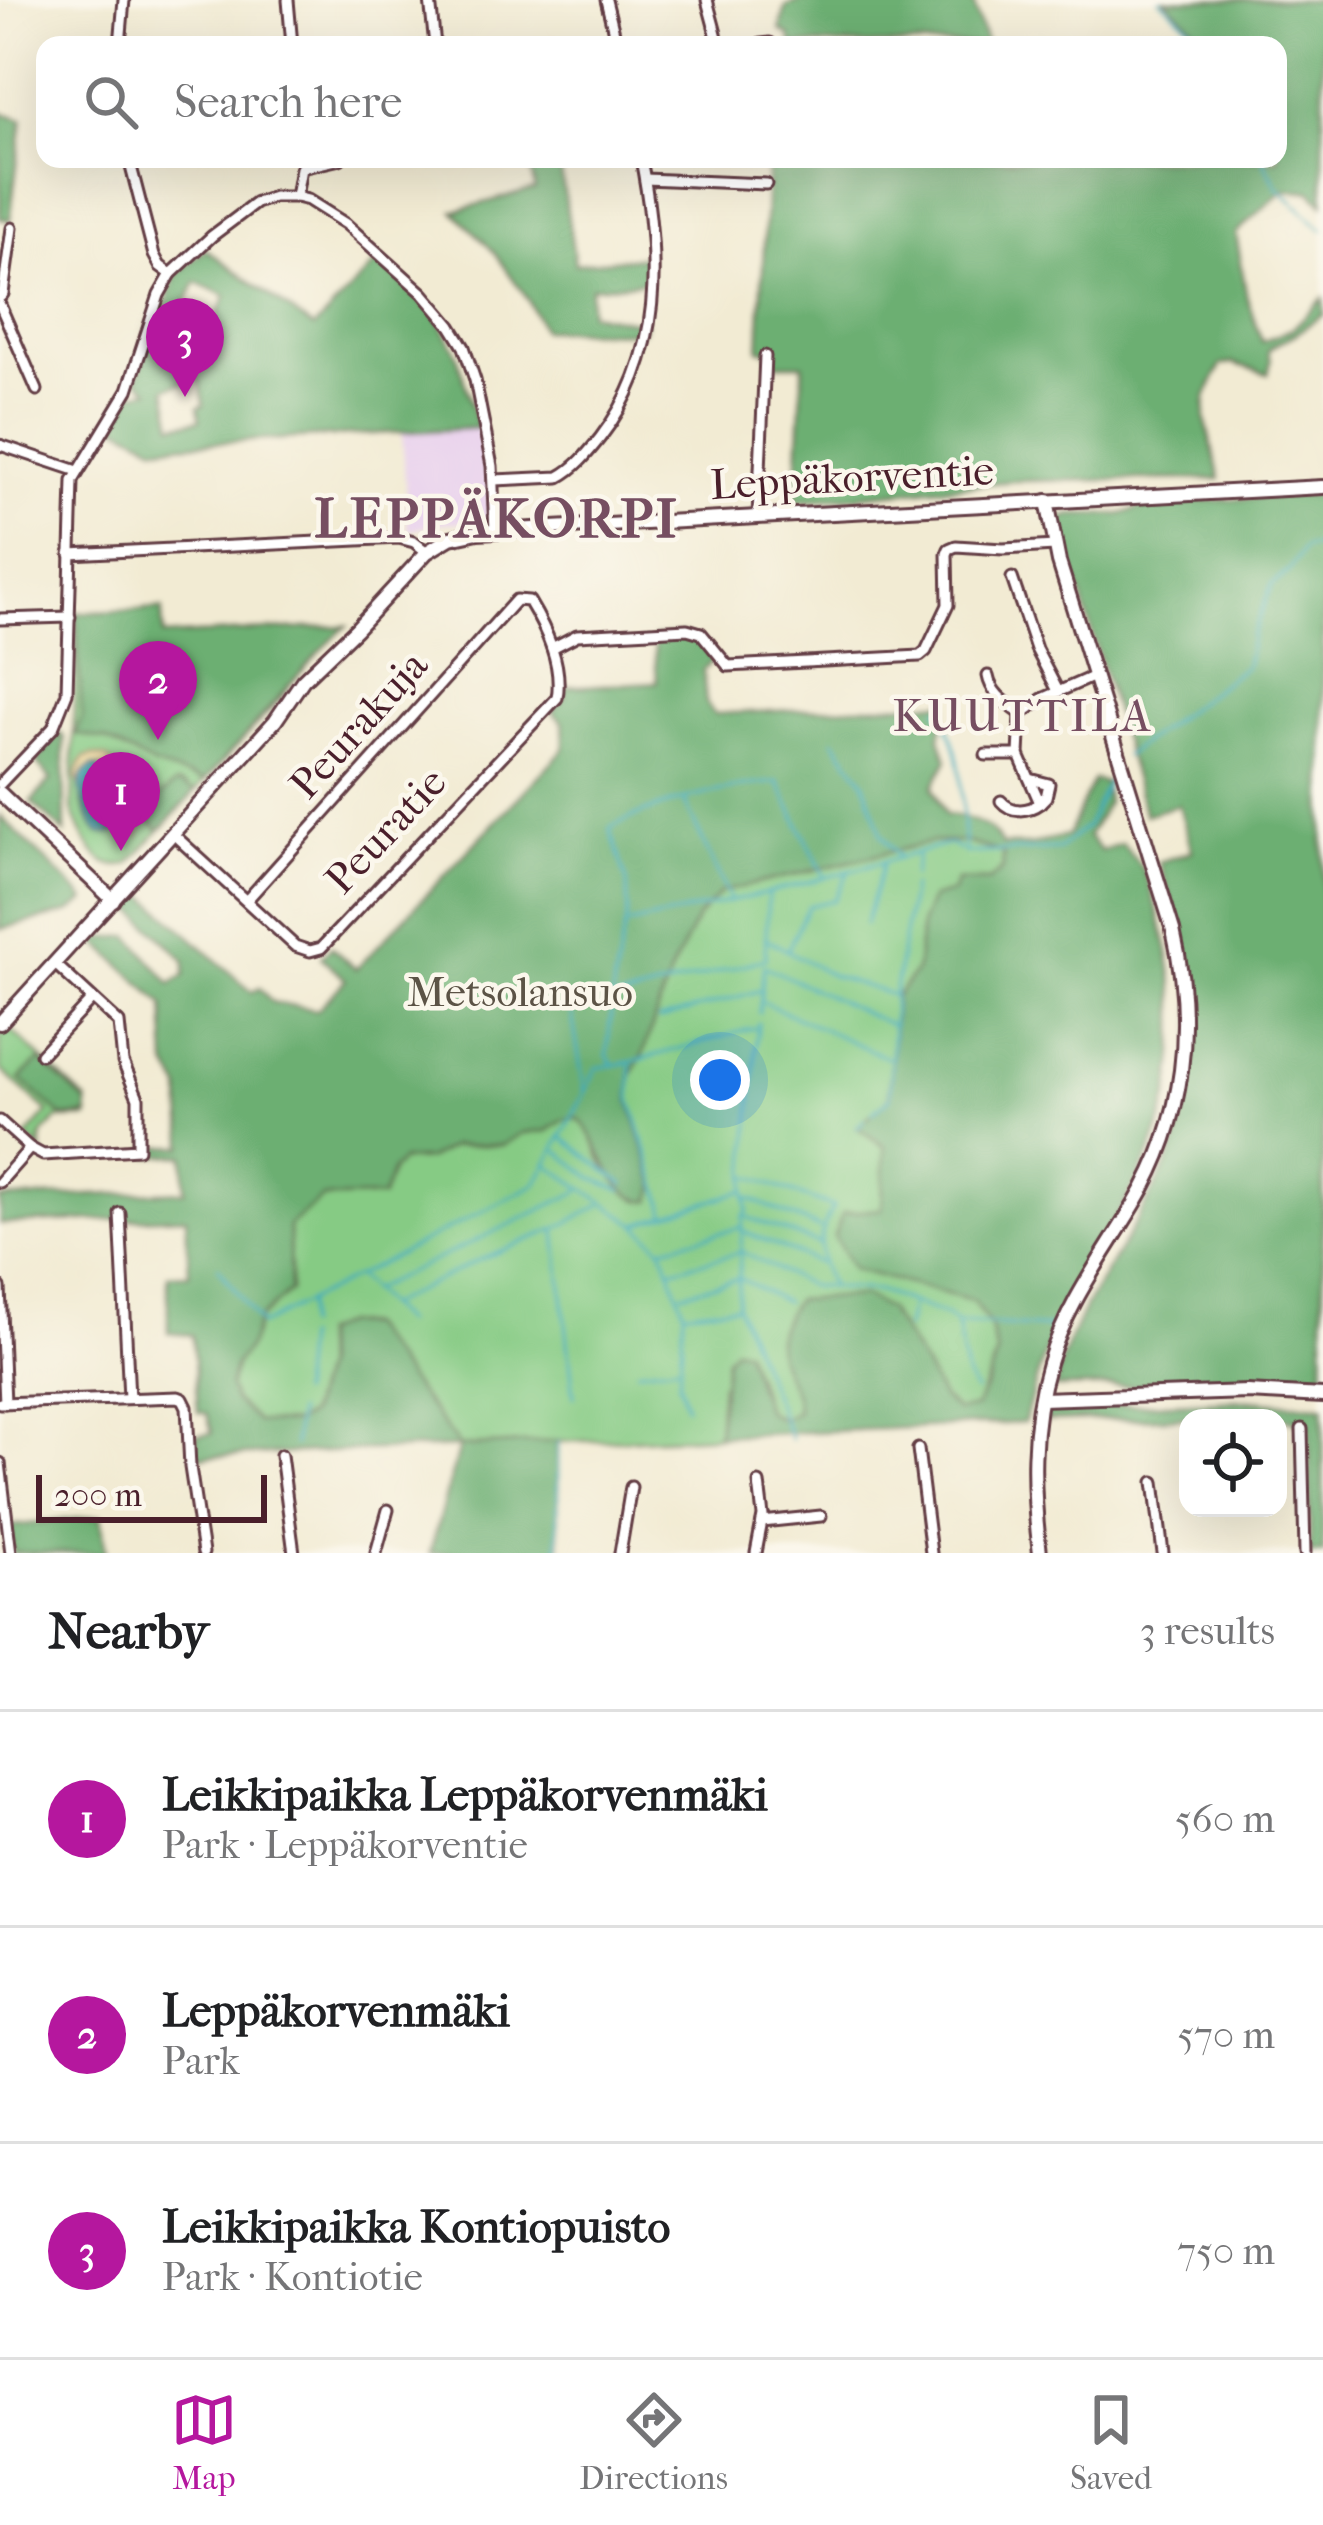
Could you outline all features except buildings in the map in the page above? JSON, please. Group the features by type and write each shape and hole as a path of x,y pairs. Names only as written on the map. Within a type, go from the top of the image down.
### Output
{"street":[{"path":"121,36 124,0"},
{"path":"288,0 291,36"},
{"path":"430,0 434,36"},
{"path":"606,0 615,36"},
{"path":"707,0 717,36"},
{"path":"131,168 154,255 171,274"},
{"path":"296,196 300,168"},
{"path":"494,480 559,477 568,472 624,405 653,316 653,247 643,168"},
{"path":"645,179 766,184"},
{"path":"112,900 0,788 46,736 64,706 71,493 78,471 128,390 159,295 171,274 243,211 274,197 308,200 363,237 434,305 464,347 494,480 495,531"},
{"path":"12,228 0,301 37,390"},
{"path":"758,516 765,356"},
{"path":"0,445 78,471"},
{"name":"Leppäkorventie","path":"0,1023 275,721 304,680 427,553 450,538 495,531 1323,487"},
{"path":"1040,1553 1033,1466 1049,1363 1073,1306 1161,1151 1175,1109 1185,1030 1182,967 1173,930 1055,546 1046,501"},
{"path":"70,554 399,538 427,553"},
{"path":"552,648 577,635 687,628 701,634 728,666 920,656 947,612 946,554 950,549 1055,546"},
{"path":"1012,578 1024,620 1058,691"},
{"name":"Peuratie","path":"173,834 295,946 310,951 321,948 557,698 556,659 525,599"},
{"name":"Peurakuja","path":"246,901 516,600 525,599"},
{"path":"0,619 70,616"},
{"path":"988,676 993,689 1021,714"},
{"path":"1021,714 1094,676"},
{"path":"1001,801 1013,810 1040,803 1019,755 1021,714"},
{"path":"986,755 1019,755"},
{"path":"0,1121 43,1155 138,1149 138,1098 123,1062 119,1023 55,964"},
{"path":"40,1054 92,999"},
{"path":"0,1182 30,1148"},
{"path":"120,1213 129,1398"},
{"path":"0,1287 3,1403 178,1397 186,1402 202,1553"},
{"path":"1041,1399 1247,1392 1323,1396"},
{"path":"1302,1429 1306,1553"},
{"path":"917,1449 931,1553"},
{"path":"281,1455 294,1553"},
{"path":"0,1463 11,1553"},
{"path":"1154,1482 1163,1553"},
{"path":"756,1553 762,1522 759,1484"},
{"path":"620,1553 631,1487"},
{"path":"376,1553 388,1510"},
{"path":"762,1522 821,1516"}],"shaded area":[{"path":"478,428 488,479 490,512 486,519 408,531 402,432"}],"green space":[{"path":"803,0 972,0 984,36 790,36 780,30 786,6"},
{"path":"1165,0 1323,0 1323,204 1311,191 1284,190 1236,233 1247,298 1262,342 1293,328 1323,298 1323,315 1268,351 1268,374 1233,363 1221,365 1206,398 1205,418 1220,479 1014,481 796,502 803,364 769,364 768,351 759,349 768,168 1287,168 1287,36 1204,36"},
{"path":"0,112 23,119 10,221 0,218"},
{"path":"530,168 560,168 575,264 649,256 647,282 591,287 589,313 645,323 642,332 542,330 528,300 495,253 454,211 535,189"},
{"path":"206,249 314,328 380,259 437,317 456,352 478,428 156,446 116,425 132,393 150,390 137,379 177,274","holes":["196,282 226,296 200,354 169,339","199,379 204,405 198,407 200,420 173,425 166,388"]},
{"path":"1323,494 1323,1381 1055,1388 1076,1326 1173,1150 1186,1107 1193,1030 1188,959 1159,862 1192,851 1179,805 1145,815 1059,520 1070,515 1121,514 1153,504"},
{"path":"162,609 163,636 346,626 302,667 280,699 129,864 118,866 92,850 72,810 76,613"},
{"path":"162,609 163,636 346,626 204,781 155,766 106,740 75,734 82,717 76,613"},
{"name":"Metsolansuo","path":"682,634 699,641 713,660 703,670 706,702 714,714 947,702 940,738 947,760 933,787 946,815 978,822 1002,845 1031,845 1068,835 1093,780 1104,782 1107,803 1088,836 1101,851 1122,843 1146,876 1165,938 1175,1001 1168,1098 1148,1158 1057,1324 1024,1423 717,1436 726,1358 734,1348 745,1350 766,1411 782,1419 797,1411 777,1343 780,1327 796,1300 864,1296 888,1310 942,1398 957,1411 976,1407 987,1384 997,1354 990,1326 973,1301 853,1269 834,1236 843,1213 882,1209 885,1147 857,1127 890,1097 895,998 917,969 921,923 931,898 953,892 956,881 989,881 1003,869 1003,853 966,842 932,842 721,892 697,918 631,1076 630,1101 656,1186 651,1201 637,1199 616,1181 577,1118 563,1120 547,1131 522,1133 503,1145 453,1146 428,1159 403,1160 392,1170 382,1197 322,1198 289,1226 290,1291 259,1319 235,1365 229,1386 234,1400 257,1422 295,1423 309,1415 322,1367 321,1334 343,1323 367,1326 460,1447 557,1441 559,1553 430,1553 459,1447 197,1457 196,1435 212,1433 207,1414 198,1412 192,1335 168,1333 168,1275 189,1274 186,1217 0,1224 0,1199 185,1191 184,1155 148,1156 148,1147 184,1146 181,1089 167,1064 164,1005 93,939 130,936 171,984 185,975 185,960 128,905 137,888 252,992 260,988 272,1002 317,1010 346,980 321,957 331,947 356,969 564,749 563,722 552,712 566,696 565,687 657,682 654,637"},
{"path":"60,733 64,738 65,833 31,802 51,780 36,762"},
{"path":"175,784 195,792 159,831 145,815 147,807"},
{"path":"0,816 85,901 71,912 0,929"},
{"name":"Metsolansuo","path":"933,842 966,842 1003,853 1003,869 989,881 957,881 953,892 921,923 917,969 895,998 882,1210 853,1269 973,1301 990,1326 997,1354 976,1407 957,1411 942,1398 888,1310 784,1370 797,1394 797,1411 782,1419 766,1411 755,1374 721,1384 717,1436 557,1442 559,1553 430,1553 460,1447 321,1334 322,1367 308,1415 295,1423 257,1422 234,1400 229,1386 235,1365 259,1319 290,1291 289,1226 322,1198 381,1197 392,1170 403,1160 428,1159 453,1146 503,1145 522,1133 547,1131 563,1120 577,1118 589,1130 611,1174 641,1201 656,1186 630,1101 631,1075 697,918 720,892"},
{"path":"9,1028 87,1101 88,1118 57,1119 41,1136 42,1151 26,1137 48,1112 0,1069 0,1038"},
{"path":"40,1060 87,1103 88,1115 63,1117 20,1079"},
{"path":"1248,1400 1323,1406 1323,1553 1310,1553 1309,1426 1287,1418 1287,1409 1179,1409 1179,1418 1046,1421 1046,1408"},
{"path":"101,1516 106,1553 13,1553 10,1526"}],"sand":[{"path":"92,756 107,758 142,787 147,807 138,836 125,823 130,798 117,778 102,768 81,780 80,786 79,768"}],"water":[{"path":"93,766 111,773 129,792 125,820 109,834 97,830 83,801 82,778"}],"waterway":[{"path":"1160,0 1201,36"},
{"path":"1268,168 1278,188 1323,230"},
{"path":"1125,756 1246,666 1252,635 1272,585 1289,571 1304,548 1323,545"},
{"path":"937,709 958,760 965,853 1059,849 1087,826 1108,781"},
{"path":"833,739 864,781 882,835 898,856"},
{"path":"614,1065 607,1056 614,981 628,911 627,882 610,828 692,798 778,782 825,877"},
{"path":"684,800 730,900"},
{"path":"627,925 950,844 960,850"},
{"path":"913,876 917,855"},
{"path":"865,924 883,864"},
{"path":"788,949 808,906 834,900 848,873"},
{"path":"872,1113 890,1098 894,996 912,886"},
{"path":"765,957 768,895"},
{"path":"765,938 833,976 893,995"},
{"path":"613,1001 765,959"},
{"path":"764,966 893,1026"},
{"path":"759,1013 764,967"},
{"path":"659,1020 761,990"},
{"path":"760,1001 888,1058"},
{"path":"218,1267 261,1325 536,1184 585,1093 572,1015"},
{"path":"758,1023 745,1191 748,1211 743,1216 737,1306 791,1439"},
{"path":"586,1091 596,1068 754,1028"},
{"path":"631,1064 631,1100 666,1213"},
{"path":"857,1127 865,1119"},
{"path":"563,1138 624,1184"},
{"path":"558,1151 594,1179 622,1190"},
{"path":"548,1165 636,1224 662,1248 684,1311 679,1382 686,1406"},
{"path":"747,1176 833,1207 820,1246 830,1286"},
{"path":"370,1291 580,1191"},
{"path":"638,1224 743,1191"},
{"path":"746,1197 819,1228"},
{"path":"386,1306 601,1205"},
{"path":"744,1216 819,1244"},
{"path":"664,1247 742,1227"},
{"path":"556,1232 574,1397"},
{"path":"745,1232 819,1263"},
{"path":"670,1270 742,1252 810,1286 878,1291 956,1323 1054,1328"},
{"path":"358,1278 404,1323"},
{"path":"682,1293 739,1278 785,1302"},
{"path":"305,1326 307,1302"},
{"path":"686,1311 736,1306"},
{"path":"906,1328 911,1306"},
{"path":"957,1324 966,1375 975,1391"},
{"path":"299,1394 304,1338"},
{"path":"637,1370 677,1365"},
{"path":"294,1445 297,1412"},
{"path":"558,1442 558,1553"}],"place":[{"name":"Leikkipaikka Kontiopuisto","path":"185,397"},
{"name":"Leppäkorvenmäki","path":"158,740"},
{"name":"Leikkipaikka Leppäkorvenmäki","path":"121,851"}],"district":[{"name":"LEPPÄKORPI","path":"497,519"},
{"name":"KUUTTILA","path":"1023,716"}]}
